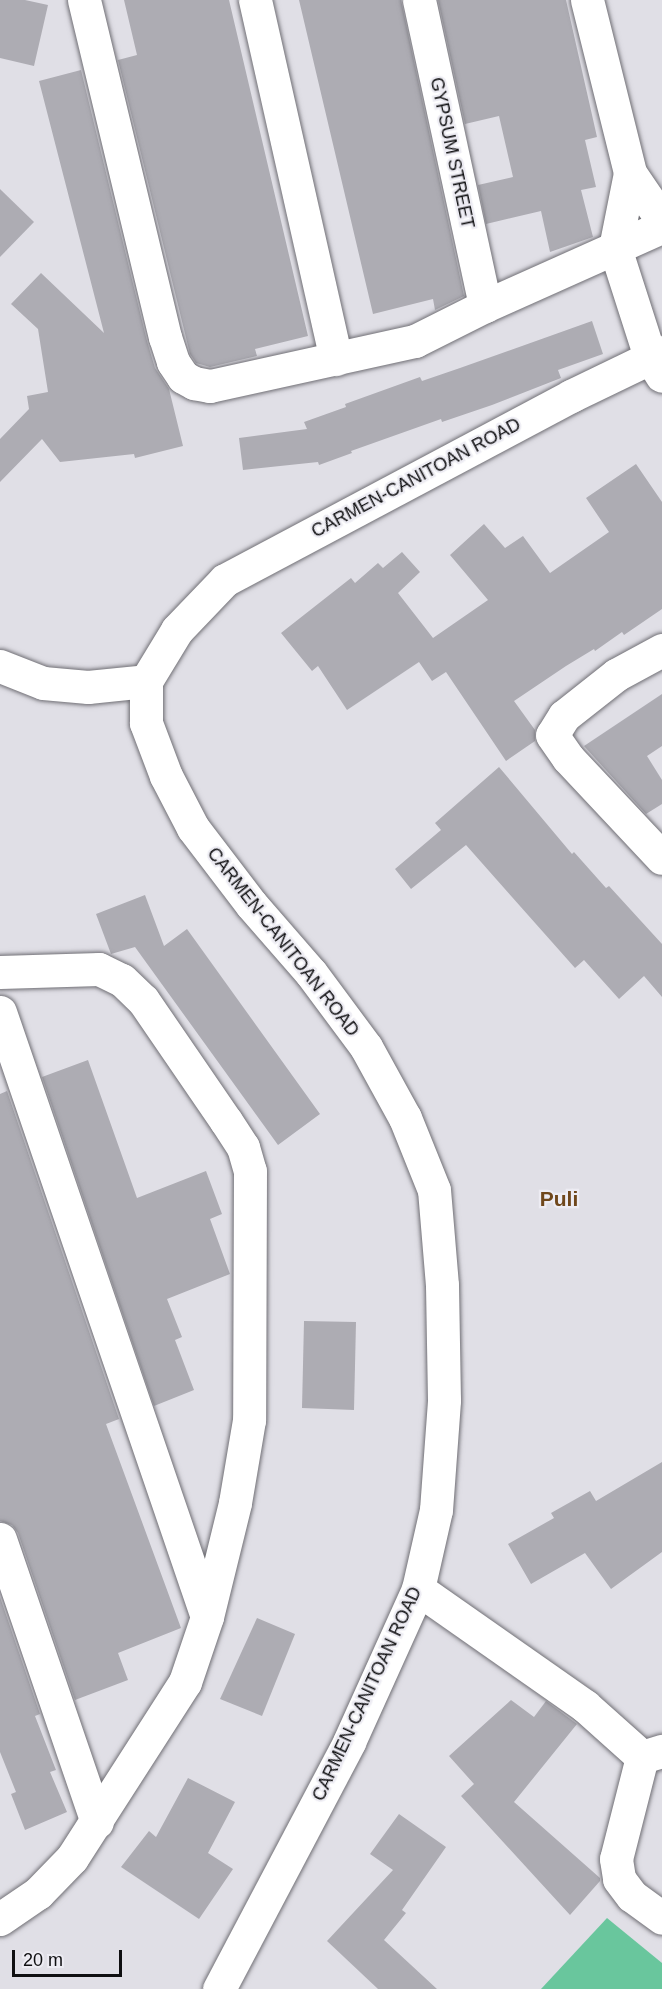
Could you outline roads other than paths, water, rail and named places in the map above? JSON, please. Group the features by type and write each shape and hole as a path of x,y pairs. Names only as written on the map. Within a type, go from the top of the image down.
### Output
{"street":[{"path":"84,0 165,337 173,362 183,377 210,386 415,340 662,227"},
{"path":"255,0 336,359"},
{"name":"GYPSUM STREET","path":"419,0 485,306"},
{"path":"587,0 630,173 662,220"},
{"path":"630,173 615,248 658,362"},
{"name":"CARMEN-CANITOAN ROAD","path":"219,1989 349,1742 418,1589 436,1510 444,1400 442,1285 434,1190 405,1118 366,1047 311,973 251,904 193,828 166,776 146,723 146,681 177,630 225,580 658,362"},
{"path":"658,850 568,758 552,735 564,716 616,675 662,650"},
{"path":"0,666 43,683 88,687 146,681"},
{"path":"0,972 99,969 122,980 143,1000 243,1147 250,1171 249,1420 235,1503 207,1617 185,1682 97,1822 72,1858 38,1893 0,1919"},
{"path":"0,1012 207,1617"},
{"path":"0,1539 97,1822"},
{"path":"418,1589 652,1754 616,1859 619,1879 632,1896 662,1918"}],"district":[{"name":"Puli","path":"559,1199"}]}
